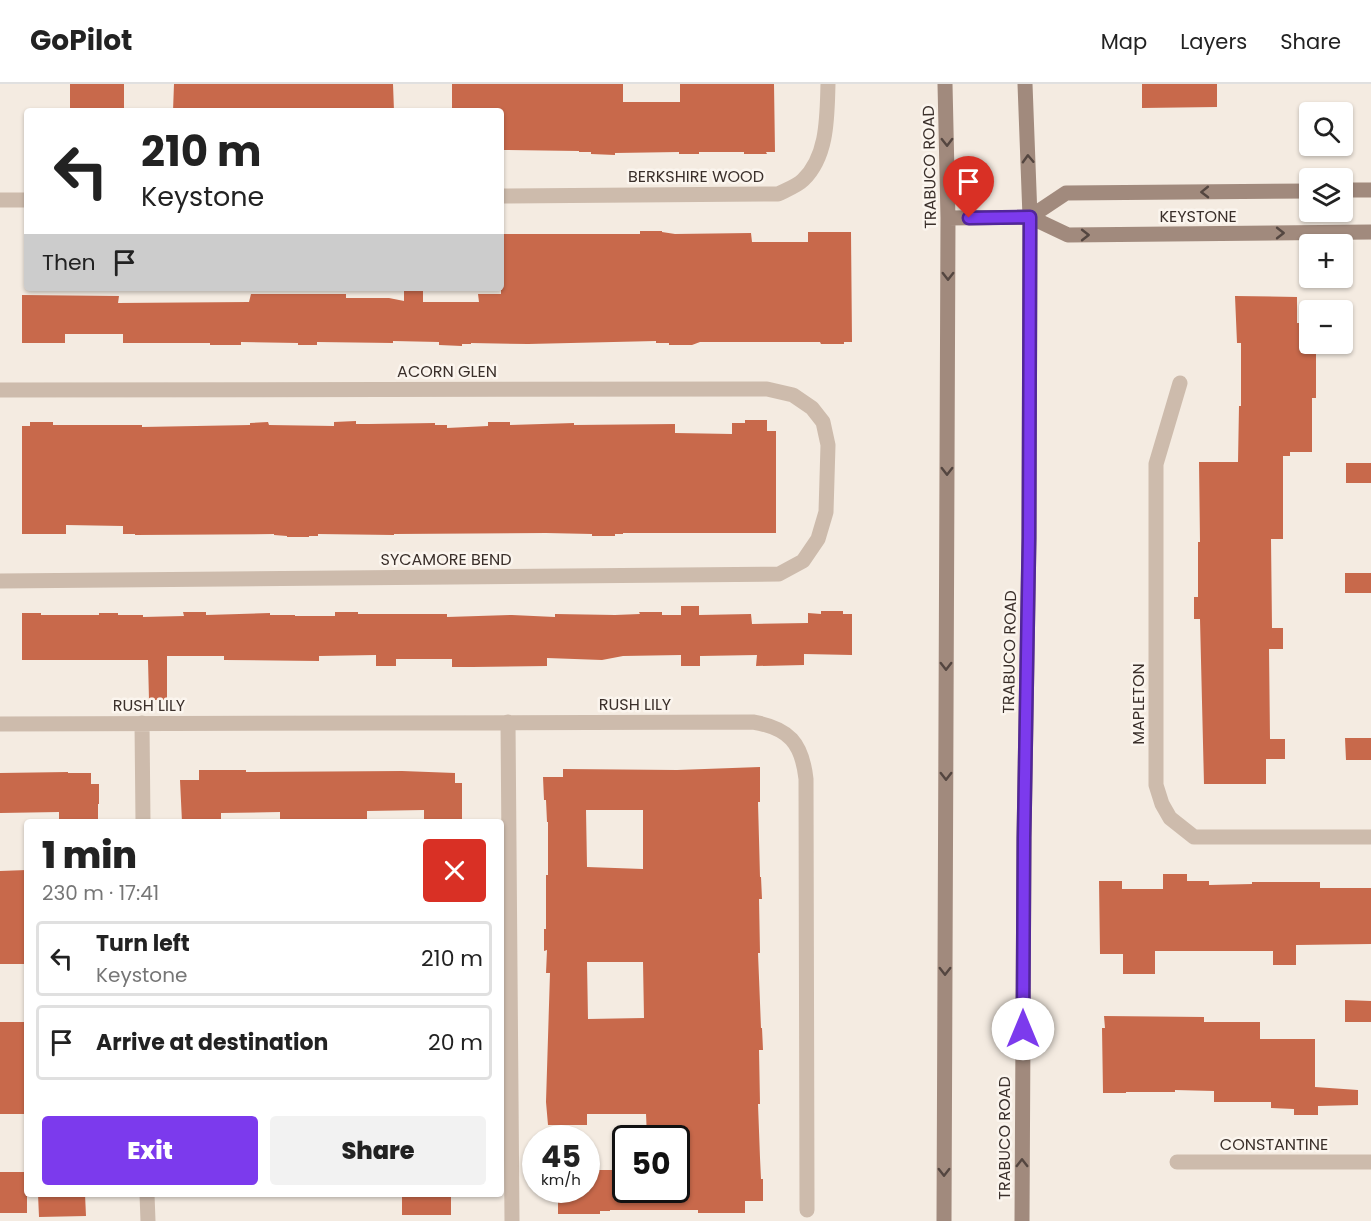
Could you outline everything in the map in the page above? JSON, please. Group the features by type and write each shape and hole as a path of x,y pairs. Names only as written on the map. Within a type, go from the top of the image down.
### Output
{"main road":[{"name":"TRABUCO ROAD","path":"944,1221 948,218 945,84"},
{"name":"TRABUCO ROAD","path":"1022,1221 1030,217 1025,84"},
{"path":"1353,190 1371,190"},
{"name":"KEYSTONE","path":"1030,217 1066,194 1299,191"},
{"name":"KEYSTONE","path":"948,218 1030,217 1068,235 1371,232"}],"street":[{"name":"BERKSHIRE WOOD","path":"504,196 778,194 803,180 818,159 825,132 828,84"},
{"path":"0,200 24,200"},
{"name":"MAPLETON","path":"1180,383 1156,464 1156,785 1162,804 1170,818 1194,837 1371,837"},
{"name":"ACORN GLEN","path":"0,390 767,389 793,395 812,408 823,422 828,446 827,481"},
{"name":"SYCAMORE BEND","path":"0,580 779,574 803,561 818,539 825,512 827,481"},
{"path":"508,722 512,1221"},
{"name":"RUSH LILY","path":"0,724 753,722 769,724 785,733 797,746 804,761 806,779 807,1210"},
{"path":"142,723 144,819"},
{"name":"CONSTANTINE","path":"1177,1162 1371,1162"},
{"path":"147,1197 148,1221"}],"building":[{"path":"70,84 124,84 124,108 70,108"},
{"path":"174,84 393,84 394,108 173,108"},
{"path":"452,84 623,84 623,102 680,102 680,84 774,84 775,152 766,152 767,154 744,154 744,152 615,153 615,155 579,151 504,150 504,108 452,108"},
{"path":"1142,84 1217,84 1217,107 1142,108"},
{"path":"640,231 662,231 675,234 751,233 752,242 808,242 808,232 851,232 852,342 821,344 820,342 700,342 692,345 669,345 669,343 656,343 656,341 471,343 462,344 462,346 439,345 439,342 393,341 393,343 317,342 317,345 241,342 241,345 210,345 210,343 123,343 123,334 65,334 65,343 22,343 22,295 119,296 118,303 249,302 251,294 346,294 346,298 389,298 404,301 404,291 423,291 423,302 479,302 478,294 501,294 501,291 504,291 504,234 640,234"},
{"path":"1235,296 1297,297 1299,354 1316,354 1316,398 1312,398 1312,452 1290,452 1290,456 1283,456 1283,539 1271,539 1272,628 1283,628 1283,649 1269,649 1270,739 1285,739 1285,759 1266,759 1266,784 1204,784 1200,619 1194,619 1194,597 1198,597 1198,542 1200,542 1199,462 1238,462 1241,343 1237,343"},
{"path":"745,420 767,420 767,431 776,431 776,533 623,533 615,534 615,536 546,533 318,534 318,536 309,537 287,537 274,534 135,535 123,534 123,526 66,525 66,534 22,534 22,426 30,426 30,422 53,422 53,425 142,425 142,427 250,425 250,423 268,422 269,425 334,426 334,422 356,421 356,424 435,423 435,425 447,425 447,428 488,426 488,422 510,422 510,425 675,424 675,433 732,434 732,423 745,423"},
{"path":"1346,463 1371,463 1371,483 1346,483"},
{"path":"1345,573 1371,573 1371,593 1345,593"},
{"path":"681,606 699,606 699,615 751,614 752,624 808,623 808,613 843,611 843,614 852,614 852,655 804,654 804,665 756,666 757,655 700,656 700,666 681,666 681,655 623,656 602,660 547,658 547,666 472,667 452,667 452,659 396,659 396,666 376,666 376,655 319,656 319,661 224,660 224,656 167,656 167,700 149,700 148,660 22,660 22,613 99,615 99,613 118,613 118,615 143,615 143,617 184,616 183,612 206,612 206,615 270,613 270,615 335,616 335,612 358,612 358,614 447,614 447,617 512,615 555,617 555,614 615,615 640,614 639,612 681,615"},
{"path":"1345,738 1371,738 1371,760 1346,760"},
{"path":"760,767 760,802 758,802 762,899 759,899 760,953 758,953 763,1050 759,1050 760,1104 758,1104 763,1201 745,1201 745,1213 698,1213 698,1210 610,1210 600,1211 600,1214 558,1214 558,1203 600,1203 600,1170 612,1170 612,1203 690,1203 690,1125 646,1125 646,1114 587,1114 587,1125 548,1125 546,1102 550,973 546,973 547,950 544,951 544,929 546,929 548,822 543,777 563,777 563,769 677,770","holes":["586,810 643,810 643,869 587,867","587,962 643,962 644,1018 588,1019"]},
{"path":"199,770 455,773 455,783 462,783 462,819 424,819 424,810 367,811 367,819 280,819 280,812 221,813 221,819 182,819 180,780 199,780"},
{"path":"0,773 91,773 91,784 99,784 98,819 59,819 59,812 0,813"},
{"path":"24,870 24,964 0,964 0,871"},
{"path":"1163,874 1187,874 1187,881 1209,881 1209,885 1252,884 1252,882 1320,882 1320,888 1371,888 1371,944 1296,945 1296,965 1273,965 1273,951 1155,951 1155,974 1123,974 1123,954 1100,954 1099,881 1122,881 1122,889 1163,889"},
{"path":"1345,1000 1371,1001 1371,1022 1345,1022"},
{"path":"1104,1016 1204,1017 1204,1022 1260,1022 1260,1039 1315,1039 1315,1087 1358,1090 1358,1105 1318,1106 1318,1115 1294,1115 1294,1109 1271,1108 1271,1102 1214,1102 1214,1091 1103,1093 1102,1028 1105,1028"},
{"path":"0,1022 24,1022 24,1114 0,1114"},
{"path":"0,1172 24,1172 24,1197 27,1197 27,1213 0,1213"},
{"path":"38,1197 85,1197 86,1216 39,1217"},
{"path":"402,1197 451,1197 451,1215 402,1215"}],"route":[{"path":"969,218 1030,217 1023,1029"}]}
